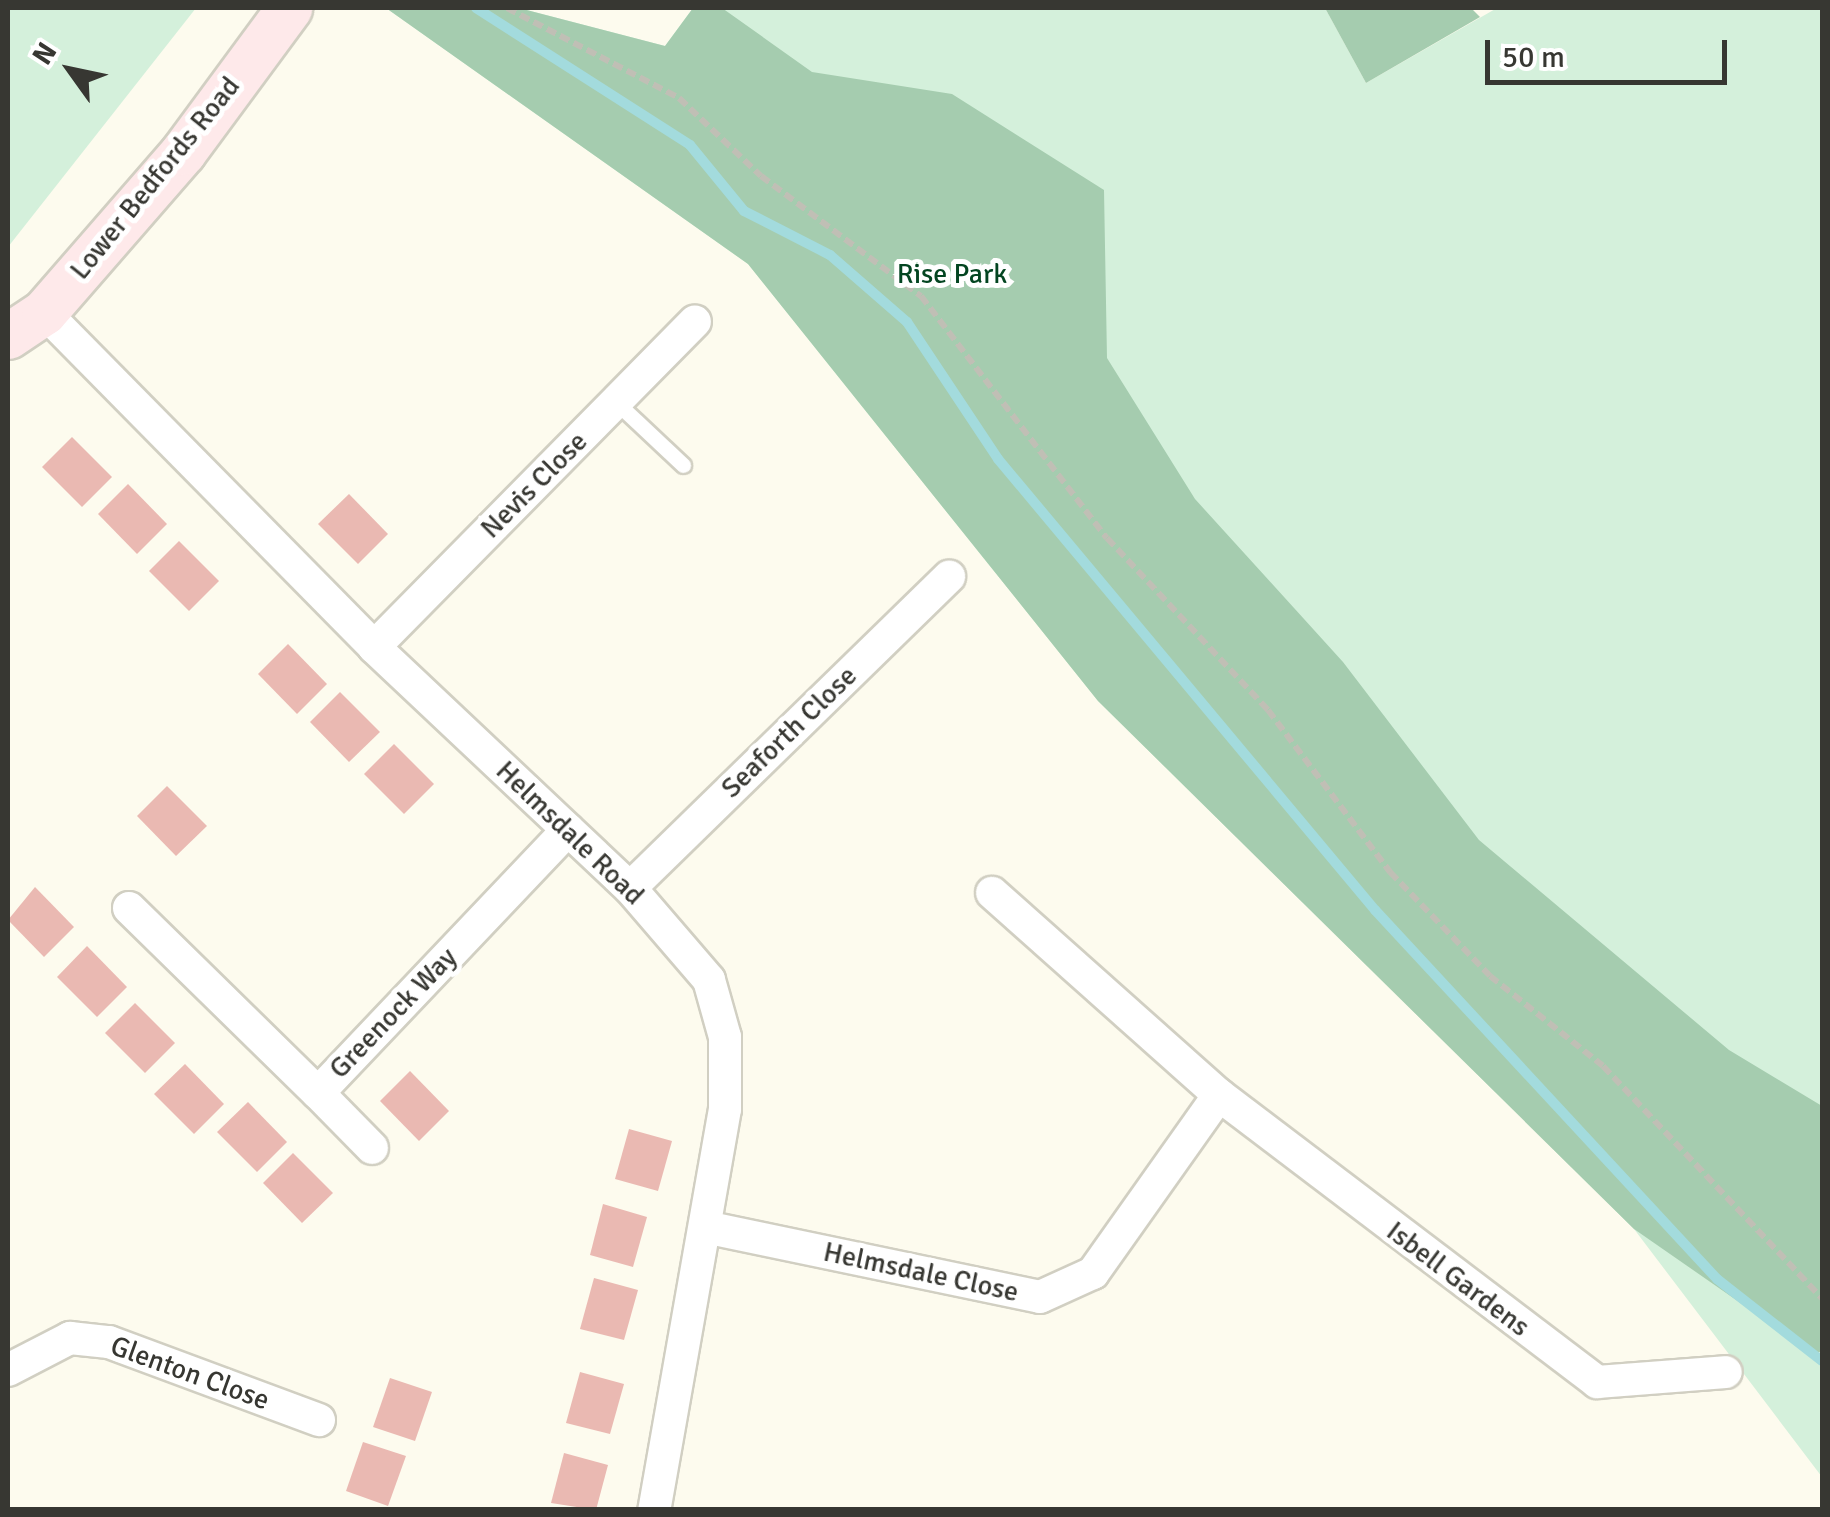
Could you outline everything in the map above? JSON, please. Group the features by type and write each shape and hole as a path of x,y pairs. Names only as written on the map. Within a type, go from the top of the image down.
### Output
{"street":[{"name":"Lower Bedfords Road","path":"26,324 183,152 289,8"},
{"name":"Nevis Close","path":"374,648 695,322"},
{"name":"Helmsdale Road","path":"26,324 630,888 709,980 725,1037 726,1110 654,1510"},
{"name":"Seaforth Close","path":"630,888 948,577"},
{"name":"Greenock Way","path":"129,908 318,1093 568,830"},
{"path":"992,892 1219,1095"},
{"path":"318,1093 372,1148"},
{"name":"Helmsdale Close","path":"705,1227 1040,1297 1093,1272 1219,1095"},
{"name":"Isbell Gardens","path":"1219,1095 1597,1382 1726,1372"},
{"name":"Glenton Close","path":"8,1370 70,1338 109,1342 319,1420"}],"lane":[{"path":"616,402 684,465"}],"path":[{"path":"507,8 679,98 760,176 921,296 1107,538 1268,710 1390,872 1490,976 1603,1066 1822,1298"}],"green space":[{"path":"8,8 196,8 8,247"},
{"path":"386,8 519,8 665,46 693,8 1325,8 1366,83 1497,8 1822,8 1822,1477 1634,1229 1098,701 748,264"},
{"name":"Rise Park","path":"386,8 519,8 665,46 693,8 722,8 812,72 952,94 1104,190 1107,358 1195,499 1343,662 1479,840 1729,1050 1822,1106 1822,1351 1814,1354 1634,1229 1098,701 748,264"},
{"path":"1325,8 1471,8 1480,17 1366,83"}],"building":[{"path":"72,437 112,477 82,507 42,467"},
{"path":"128,484 167,524 137,554 98,514"},
{"path":"349,494 388,534 358,564 318,524"},
{"path":"179,541 219,581 189,611 149,571"},
{"path":"288,644 327,684 297,714 258,674"},
{"path":"340,692 380,732 349,762 310,722"},
{"path":"394,744 434,784 404,814 364,774"},
{"path":"167,786 207,826 176,856 137,816"},
{"path":"35,887 74,927 44,957 8,920"},
{"path":"87,946 127,987 97,1017 57,977"},
{"path":"135,1003 175,1043 145,1073 105,1033"},
{"path":"185,1064 224,1104 194,1134 154,1094"},
{"path":"410,1071 449,1111 419,1141 380,1101"},
{"path":"248,1102 287,1142 257,1172 217,1132"},
{"path":"629,1129 672,1141 658,1191 615,1179"},
{"path":"293,1153 333,1193 302,1223 263,1183"},
{"path":"603,1204 647,1217 633,1267 590,1255"},
{"path":"594,1278 638,1290 624,1340 580,1329"},
{"path":"580,1372 624,1384 610,1434 566,1423"},
{"path":"390,1378 432,1392 415,1441 373,1427"},
{"path":"363,1442 406,1456 388,1506 346,1491"},
{"path":"564,1453 608,1465 596,1510 551,1503"}],"waterway":[{"path":"476,8 690,145 744,211 830,255 907,322 998,459 1375,910 1717,1279 1822,1361"}]}
